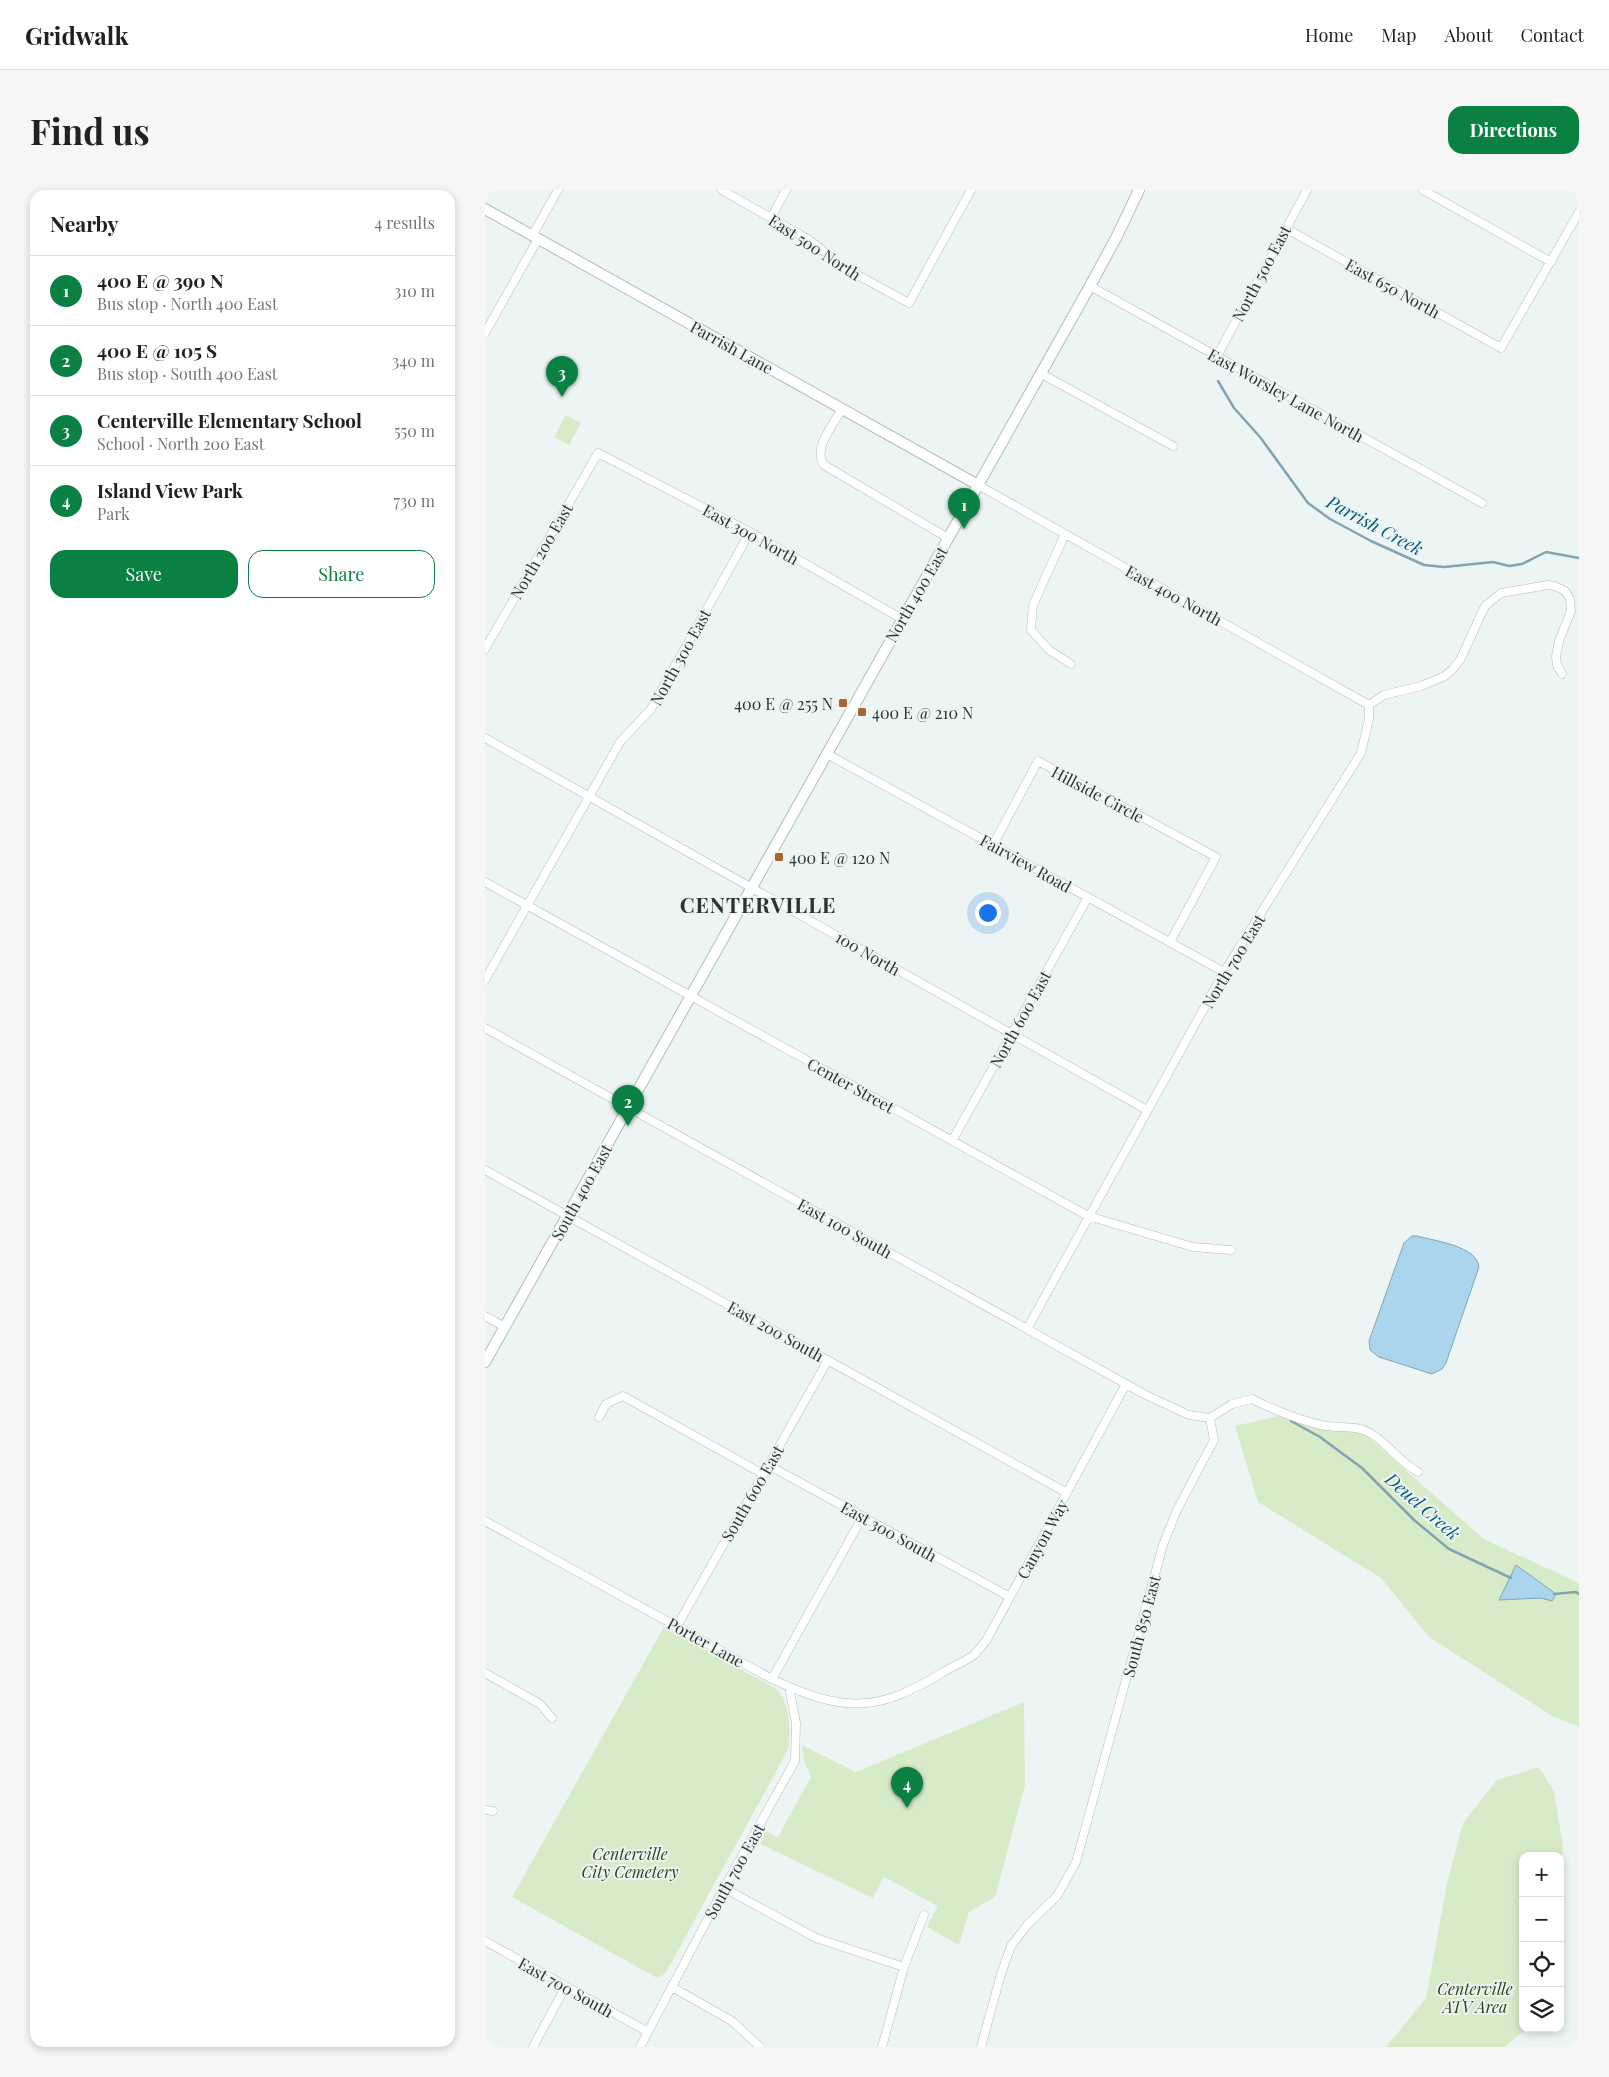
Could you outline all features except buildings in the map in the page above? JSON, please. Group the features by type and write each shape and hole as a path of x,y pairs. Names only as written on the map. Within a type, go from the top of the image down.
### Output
{"street":[{"path":"485,333 558,190"},
{"name":"East 500 North","path":"722,190 811,241 841,266 909,303 971,190"},
{"path":"771,218 786,190"},
{"name":"North 400 East","path":"690,996 1090,286 1139,190"},
{"name":"North 500 East","path":"1217,356 1307,190"},
{"path":"1423,190 1551,262 1579,212"},
{"name":"Parrish Lane","path":"485,209 978,485"},
{"name":"East 650 North","path":"1285,228 1501,348 1551,262"},
{"name":"East Worsley Lane North","path":"1090,286 1482,503"},
{"path":"1041,373 1173,446"},
{"path":"842,409 823,445 820,458 824,465 948,538"},
{"name":"East 300 North","path":"598,453 749,532 902,618"},
{"name":"North 200 East","path":"485,649 598,453"},
{"name":"East 400 North","path":"978,485 1369,705"},
{"name":"North 300 East","path":"485,980 620,742 651,709 749,532"},
{"path":"1065,534 1033,605 1031,630 1049,650 1071,664"},
{"path":"1369,705 1383,695 1421,686 1445,676 1452,670 1460,660 1485,606 1494,596 1548,585 1565,591 1571,605 1556,656 1557,665 1562,674"},
{"name":"North 700 East","path":"1088,1216 1224,972 1361,754 1369,719 1369,705"},
{"name":"100 North","path":"485,738 1147,1110"},
{"name":"Fairview Road","path":"827,754 1224,972"},
{"name":"Hillside Circle","path":"993,845 1038,761 1216,858 1170,942"},
{"name":"Center Street","path":"485,882 1088,1216 1193,1247 1231,1250"},
{"name":"North 600 East","path":"952,1141 1088,897"},
{"name":"South 400 East","path":"485,1362 629,1108 690,996"},
{"name":"East 100 South","path":"485,1028 1126,1384 1189,1415 1209,1418"},
{"name":"East 200 South","path":"485,1170 1067,1493"},
{"path":"1027,1329 1088,1216"},
{"path":"485,1316 505,1327"},
{"name":"South 600 East","path":"677,1626 828,1360"},
{"name":"Canyon Way","path":"937,1676 974,1654 986,1640 1126,1384"},
{"path":"599,1417 606,1404 623,1396 763,1474"},
{"path":"1209,1418 1232,1404 1252,1399 1289,1416 1323,1426 1351,1427 1370,1432 1381,1440 1407,1466 1418,1472"},
{"name":"South 850 East","path":"981,2047 1001,1974 1011,1946 1028,1924 1057,1896 1076,1862 1163,1545 1177,1510 1214,1440 1209,1418"},
{"name":"East 300 South","path":"769,1465 1010,1597"},
{"path":"772,1679 863,1516"},
{"name":"Porter Lane","path":"485,1521 772,1679 812,1697 838,1703 869,1704 895,1697 937,1676"},
{"path":"485,1673 540,1704 551,1718"},
{"name":"South 700 East","path":"640,2047 724,1888 795,1761 796,1723 789,1687"},
{"path":"724,1888 816,1938 904,1967"},
{"path":"882,2047 904,1967 924,1915"},
{"name":"East 700 South","path":"485,1941 648,2032"},
{"path":"533,2047 566,1986"},
{"path":"672,1987 732,2021 760,2047"}],"green space":[{"path":"566,415 581,423 569,445 554,437"},
{"path":"1287,1414 1361,1431 1484,1539 1579,1583 1579,1727 1552,1716 1429,1637 1381,1578 1258,1502 1235,1426"},
{"name":"Centerville City Cemetery","path":"664,1627 775,1688 787,1708 789,1748 665,1974 657,1978 512,1897"},
{"path":"1024,1702 1025,1785 995,1897 969,1912 959,1945 927,1927 938,1906 884,1877 873,1898 760,1844 766,1831 778,1837 811,1777 804,1761 802,1745 856,1772"},
{"name":"Centerville ATV Area","path":"1539,1767 1554,1791 1563,1847 1562,1852 1519,1852 1519,2032 1523,2032 1504,2047 1386,2047 1426,1998 1447,1884 1463,1823 1497,1780"}],"water":[{"path":"1412,1236 1444,1242 1463,1249 1477,1260 1479,1267 1446,1363 1442,1369 1432,1374 1379,1357 1370,1350 1369,1341 1404,1243"},
{"path":"1516,1565 1556,1594 1552,1601 1541,1598 1499,1600"}],"waterway":[{"name":"Parrish Creek","path":"1218,381 1234,408 1260,437 1308,503 1330,519 1371,541 1424,565 1444,567 1493,562 1509,566 1522,564 1546,552 1579,558"},
{"name":"Deuel Creek","path":"1291,1421 1320,1437 1362,1468 1414,1520 1449,1549 1511,1578"},
{"name":"Deuel Creek","path":"1554,1594 1576,1592 1579,1594"}],"place":[{"name":"Centerville Elementary School","path":"562,397"},
{"name":"400 E @ 390 N","path":"964,529"},
{"name":"400 E @ 255 N","path":"843,703"},
{"name":"400 E @ 210 N","path":"862,712"},
{"name":"400 E @ 120 N","path":"779,857"},
{"name":"400 E @ 105 S","path":"628,1126"},
{"name":"Island View Park","path":"907,1808"}],"district":[{"name":"CENTERVILLE","path":"758,904"}]}
